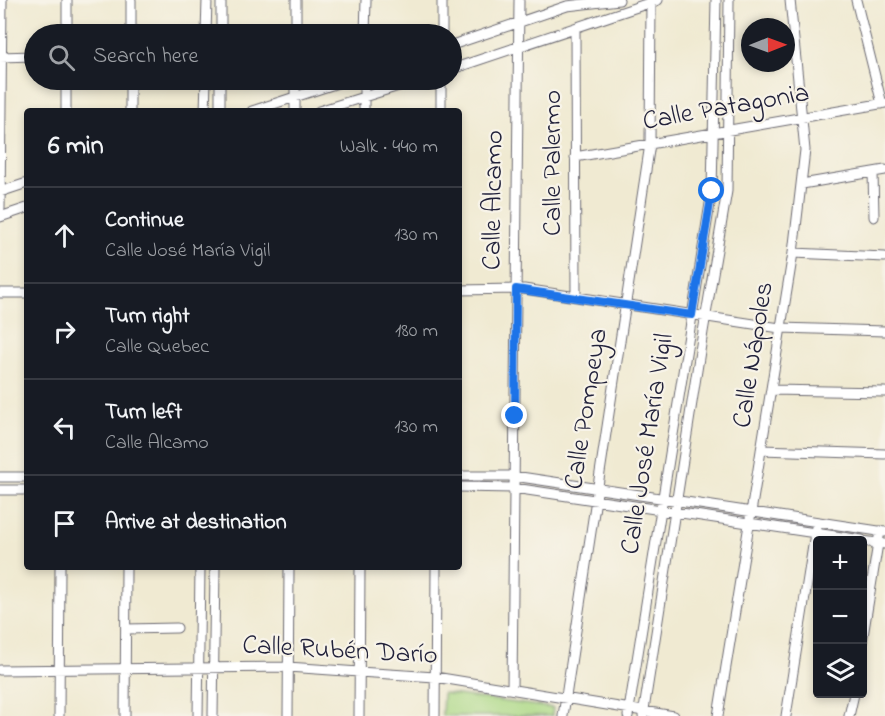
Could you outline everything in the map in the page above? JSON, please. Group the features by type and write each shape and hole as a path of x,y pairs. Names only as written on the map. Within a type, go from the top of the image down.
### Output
{"street":[{"path":"0,209 2,0"},
{"path":"67,0 67,24"},
{"path":"131,0 131,24"},
{"path":"206,24 207,0"},
{"path":"220,24 221,0"},
{"path":"296,0 296,24"},
{"path":"365,24 366,0"},
{"path":"442,0 442,24"},
{"name":"Calle Alcamo","path":"512,689 519,0"},
{"path":"462,42 567,6 619,0"},
{"name":"Calle José María Vigil","path":"629,712 712,191 716,0"},
{"name":"Calle José María Vigil","path":"644,713 705,316 727,190 729,0"},
{"name":"Calle Nápoles","path":"718,716 793,253 802,184 805,150 790,0"},
{"path":"856,0 884,104"},
{"path":"601,1 603,19"},
{"path":"462,66 653,1"},
{"name":"Calle Pompeya","path":"563,716 650,144 653,1"},
{"name":"Calle Palermo","path":"575,29 576,297"},
{"path":"1,57 24,56"},
{"path":"66,90 66,108"},
{"path":"130,90 130,108"},
{"path":"205,108 206,90"},
{"path":"220,90 220,108"},
{"path":"295,90 295,108"},
{"path":"261,108 316,90"},
{"path":"364,90 364,108"},
{"path":"329,108 386,90"},
{"path":"441,90 441,108"},
{"name":"Calle Patagonia","path":"575,157 884,104"},
{"path":"802,184 885,170"},
{"path":"873,172 874,217"},
{"path":"0,192 24,184"},
{"path":"0,217 24,209"},
{"path":"793,253 885,257"},
{"path":"462,290 516,289 780,328 885,331"},
{"path":"0,293 24,293"},
{"path":"771,390 885,392"},
{"path":"761,450 885,454"},
{"path":"462,476 514,476 883,531 867,617"},
{"path":"0,477 24,477"},
{"path":"462,487 514,488 833,536"},
{"path":"0,490 24,490"},
{"path":"786,716 817,522"},
{"path":"867,542 882,543"},
{"path":"59,716 60,570"},
{"path":"125,716 126,570"},
{"path":"198,716 200,570"},
{"path":"213,716 215,570"},
{"path":"288,716 289,570"},
{"path":"359,716 360,570"},
{"path":"435,716 436,570"},
{"path":"126,629 177,628"},
{"name":"Calle Rubén Darío","path":"0,670 288,667 435,677 566,698 629,712 674,716"},
{"path":"849,716 853,698"}],"green space":[{"path":"443,693 553,708 552,716 442,716"}],"route":[{"path":"515,416 516,289 692,315 712,191"}]}
